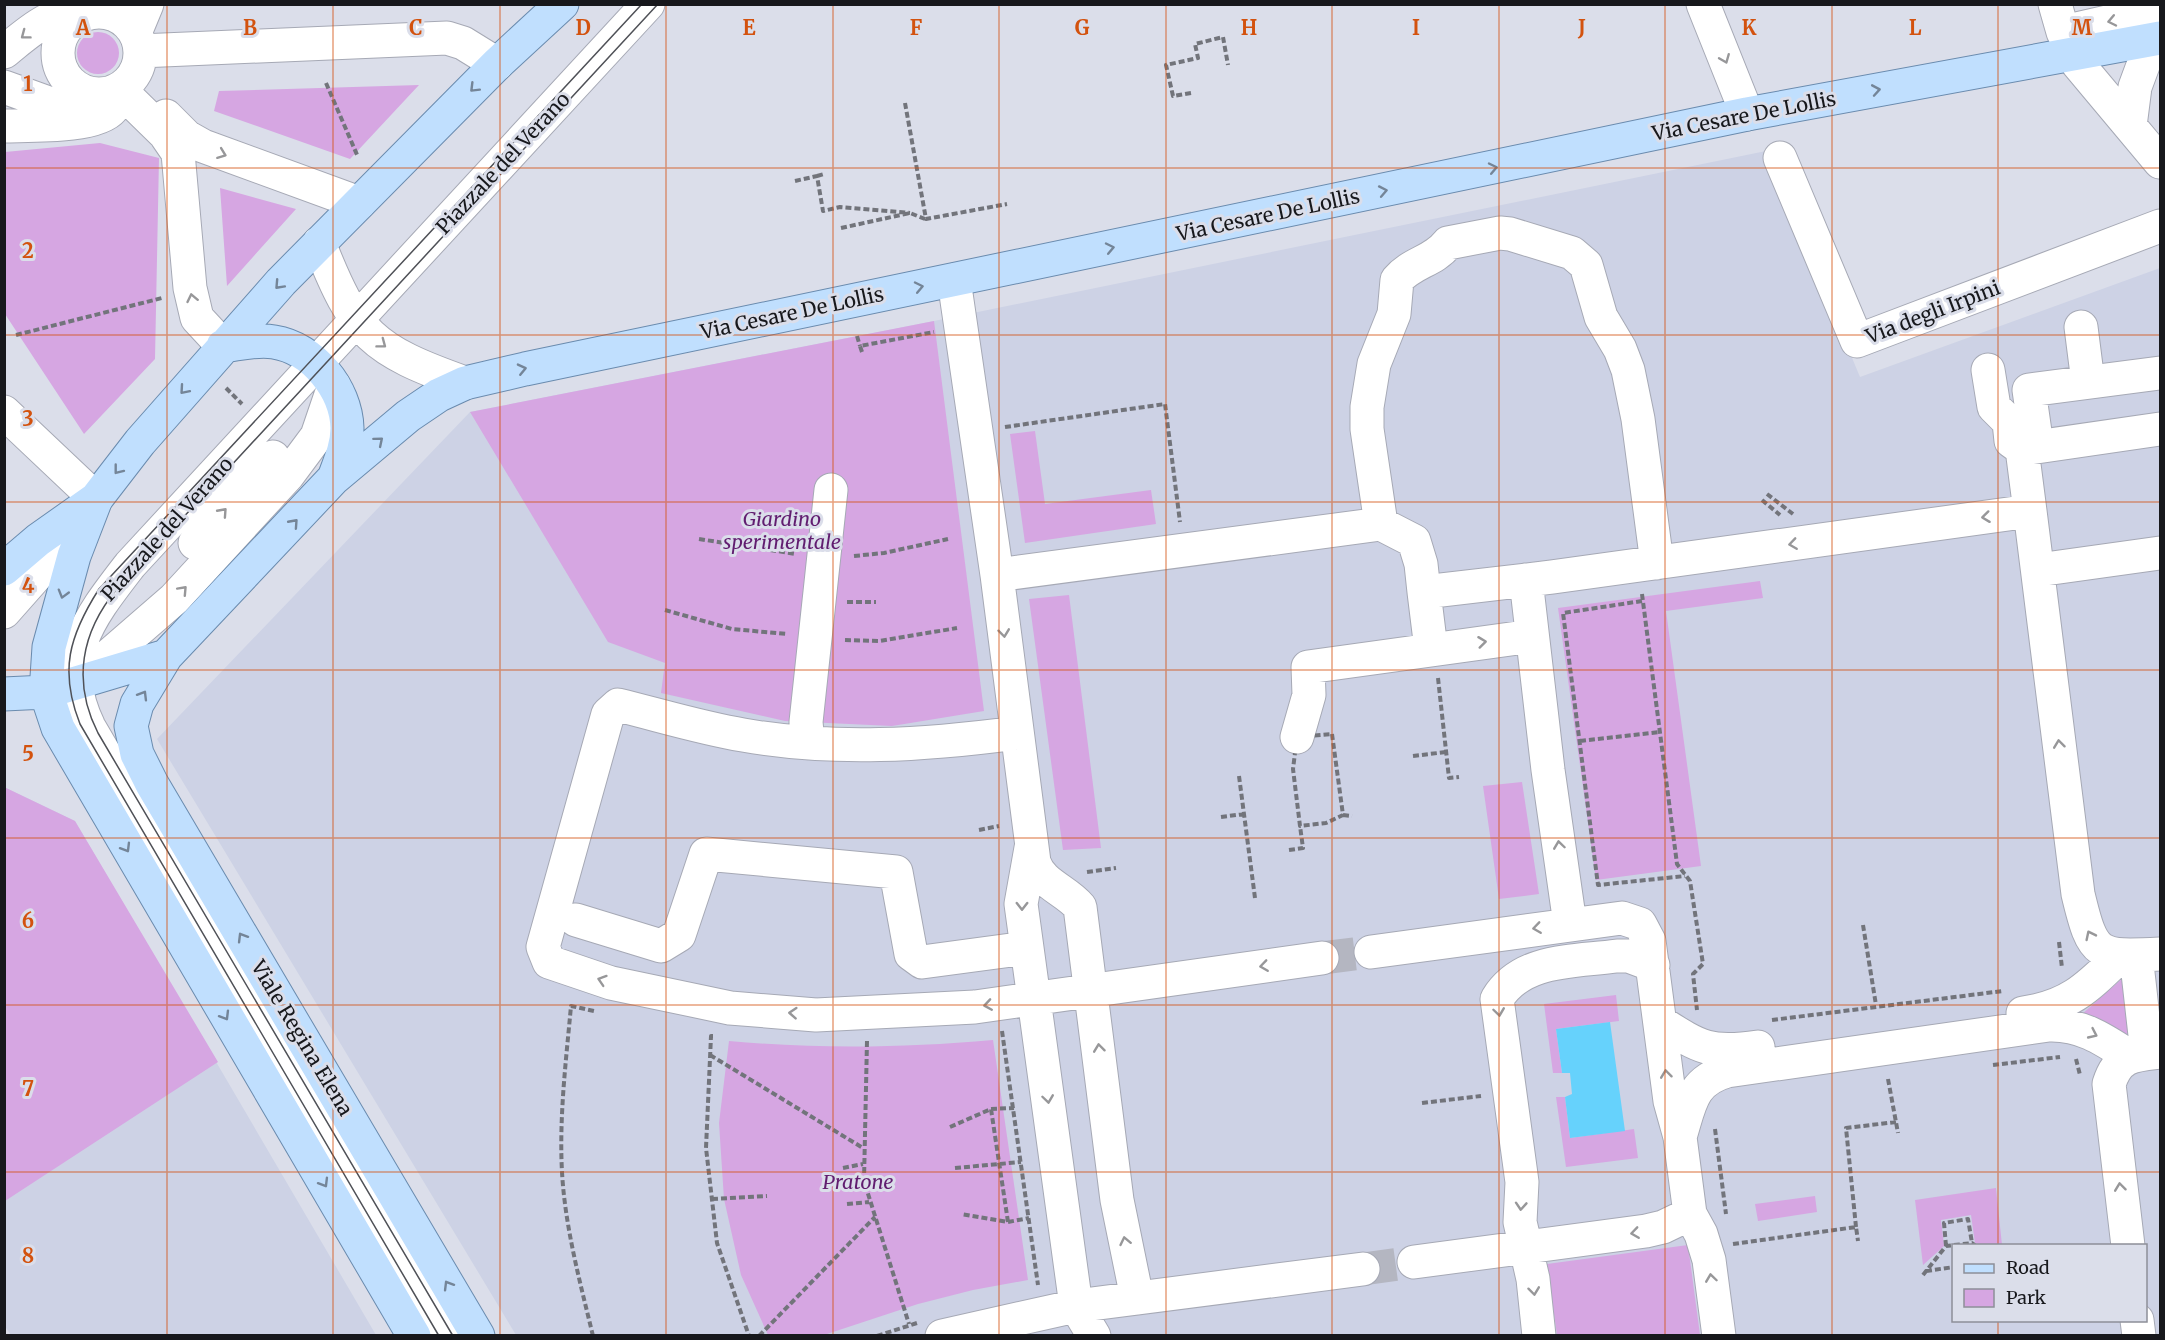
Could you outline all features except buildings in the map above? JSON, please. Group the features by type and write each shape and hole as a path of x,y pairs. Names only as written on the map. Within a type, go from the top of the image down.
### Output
{"main road":[{"path":"414,1335 109,789 64,739 52,716 61,688 46,664 74,556 96,499 140,442 223,346 358,203 497,64 562,4"},
{"name":"Via Cesare De Lollis","path":"465,382 1748,114 2064,31 2158,30"},
{"path":"223,346 260,341 279,343 299,351 326,375 346,428 345,446 334,478"},
{"path":"132,738 132,720 137,704 166,656 334,478 420,407 465,382"},
{"path":"4,569 38,540 96,499"},
{"path":"4,694 61,688 166,656"},
{"path":"4,720 61,688"},
{"name":"Viale Regina Elena","path":"132,738 152,784 478,1335"}],"street":[{"name":"Piazzale del Verano","path":"61,688 143,600 326,375 357,322 648,4"},
{"path":"1703,4 1748,114"},
{"path":"4,52 49,18 66,13 123,41 447,38 462,43 497,64"},
{"path":"2130,126 2135,87 2158,30"},
{"path":"2064,31 2130,126 2160,162"},
{"path":"4,126 46,125 92,119 114,108 123,41"},
{"path":"123,41 167,118 194,141 249,164 358,203"},
{"path":"123,41 165,134 178,153 181,163 190,288 197,318 223,346"},
{"path":"4,87 92,119"},
{"name":"Via degli Irpini","path":"1780,158 1857,341 2160,226"},
{"path":"1381,524 1367,429 1367,407 1374,364 1394,314 1397,280 1413,266 1438,255 1448,243 1500,233 1510,234 1572,253 1582,260 1589,272 1601,317 1620,349 1628,370 1638,419 1648,564"},
{"path":"320,243 340,295 357,322 392,352 423,368 465,382"},
{"path":"954,280 997,575 1031,849 1035,867 1042,878 1067,894 1080,907 1117,1200 1137,1298"},
{"path":"2081,327 2088,382"},
{"path":"1988,370 1994,407 2009,422 2011,441 2030,448 2160,429"},
{"path":"2138,955 2101,949 2089,938 2078,894 2030,511 2029,390 2160,374"},
{"path":"4,412 96,499 50,560 4,612"},
{"path":"808,743 806,722 831,490"},
{"path":"1424,592 1648,564 2030,511"},
{"path":"997,575 1381,524 1413,541 1421,564 1433,649"},
{"path":"2038,570 2160,553"},
{"path":"1526,580 1570,924"},
{"path":"1297,737 1309,695 1308,667 1532,636"},
{"path":"61,688 83,716 109,789"},
{"path":"1016,733 923,744 808,743 741,735 618,705 608,714 543,947 549,962 611,983 730,1008 816,1015 975,1007 1322,958"},
{"path":"109,789 132,738"},
{"name":"Viale Regina Elena","path":"109,789 445,1335"},
{"path":"1031,849 1021,904 1076,1306 1094,1335"},
{"path":"576,920 661,946 679,935 706,854 896,872 911,954 922,962 1027,948"},
{"path":"1371,952 1622,918 1640,924 1647,933 1653,965 1670,1101 1680,1137 1690,1214 1701,1234 1709,1260 1719,1335"},
{"path":"1660,1022 1702,1047 1727,1052 2038,1011 2068,1001 2138,955"},
{"path":"2138,955 2145,1054"},
{"path":"1539,1335 1533,1279 1524,1248 1520,1210 1522,1182 1497,999 1517,975 1535,968 1617,956 1629,956 1653,965"},
{"path":"1680,1137 1697,1088 1713,1075 1727,1071 2049,1024 2082,1029 2145,1054"},
{"path":"2127,1244 2108,1092 2112,1075 2145,1054"},
{"path":"1413,1262 1646,1231 1663,1227 1690,1214"},
{"path":"931,1329 1076,1306 1363,1269"}],"path":[{"path":"1191,93 1173,96 1166,65 1198,58 1195,45 1223,37 1228,64"},
{"path":"326,82 358,157"},
{"path":"905,103 926,219"},
{"path":"795,181 824,174"},
{"path":"817,176 823,211 840,207 910,213 926,219 1007,204"},
{"path":"841,228 910,213"},
{"path":"16,334 162,298"},
{"path":"860,346 961,328"},
{"path":"857,336 862,352"},
{"path":"976,431 1165,404 1183,550"},
{"path":"1762,500 1769,507"},
{"path":"1648,564 1642,601 1677,864 1690,882 1703,963 1693,974 1702,1047"},
{"path":"1642,601 1563,613 1598,885 1686,876"},
{"path":"1433,649 1449,778 1459,777"},
{"path":"1580,741 1660,732"},
{"path":"1289,850 1303,848 1293,770 1297,737 1332,734 1343,815"},
{"path":"1413,756 1446,752"},
{"path":"1239,777 1255,897"},
{"path":"1221,817 1244,814"},
{"path":"1300,826 1326,822 1343,815 1352,816"},
{"path":"1863,925 1876,1005"},
{"path":"1770,1020 1876,1005 2004,991"},
{"path":"571,1006 563,1100 562,1173 576,1266 593,1335"},
{"path":"991,1032 1002,1031 1038,1294"},
{"path":"721,1037 711,1036 706,1148 717,1243 749,1335"},
{"path":"856,1039 878,1038"},
{"path":"867,1039 864,1181 909,1324"},
{"path":"710,1055 864,1149"},
{"path":"2075,1055 2084,1095 2108,1092"},
{"path":"1982,1067 2064,1056"},
{"path":"1876,1081 1900,1078"},
{"path":"1888,1079 1898,1133"},
{"path":"1422,1103 1480,1096"},
{"path":"950,1127 991,1109 1014,1108"},
{"path":"991,1109 1008,1222"},
{"path":"1714,1122 1727,1222"},
{"path":"1858,1241 1846,1128 1896,1122"},
{"path":"956,1168 1021,1162"},
{"path":"843,1168 863,1164"},
{"path":"864,1181 878,1180"},
{"path":"712,1200 767,1196"},
{"path":"847,1204 869,1202"},
{"path":"961,1214 1008,1222 1029,1218"},
{"path":"759,1335 875,1217"},
{"path":"1952,1267 1924,1273 1946,1246 1944,1223 1968,1219 1974,1244"},
{"path":"1728,1234 1730,1245 1856,1227"},
{"path":"1946,1246 1952,1246"},
{"path":"877,1335 909,1324 931,1329"}],"shaded area":[{"path":"1766,151 1860,377 2160,268 2160,1335 516,1335 157,739 470,412 934,321"},
{"path":"4,787 75,821 376,1335 11,1335 4,1325"}],"green space":[{"path":"98,32 106,33 113,38 118,45 118,61 113,68 106,73 98,74 90,73 83,68 78,61 77,53 78,45 83,38 90,33"},
{"path":"419,85 350,159 214,111 219,91"},
{"path":"100,143 159,158 155,359 84,434 5,314 5,152"},
{"path":"220,188 296,209 227,286"},
{"name":"Giardino sperimentale","path":"934,321 984,711 892,726 785,721 661,693 665,663 608,642 470,412"},
{"path":"1035,431 1045,504 1151,490 1156,524 1025,543 1010,434"},
{"path":"1760,581 1763,598 1666,611 1701,866 1596,880 1558,608"},
{"path":"1069,595 1101,848 1063,850 1029,599"},
{"path":"1522,782 1539,894 1499,899 1483,786"},
{"path":"4,787 75,821 218,1062 5,1201"},
{"path":"2124,977 2138,1041 2081,1015"},
{"path":"1616,995 1619,1021 1556,1029 1562,1073 1553,1073 1544,1004"},
{"name":"Pratone","path":"993,1040 1028,1280 973,1290 918,1304 824,1335 768,1335 741,1275 724,1199 719,1123 729,1041 861,1046 926,1045"},
{"path":"1556,1097 1565,1097 1570,1138 1634,1129 1638,1158 1566,1167"},
{"path":"1996,1188 2002,1244 1975,1243 1971,1215 1941,1220 1944,1246 1923,1265 1915,1200"},
{"path":"1815,1196 1817,1212 1758,1221 1755,1204"},
{"path":"1688,1245 1700,1335 1557,1335 1547,1264"}],"water":[{"path":"1610,1022 1625,1131 1570,1138 1565,1097 1572,1094 1570,1073 1562,1073 1556,1029"}],"tunnel":[{"path":"1322,958 1371,952"},
{"path":"1363,1269 1414,1262"}],"tram line":[{"path":"439,1336 80,724 70,687 70,654 80,622 99,589 642,4"},
{"path":"453,1336 98,733 85,695 84,658 95,622 117,589 658,4"}]}
